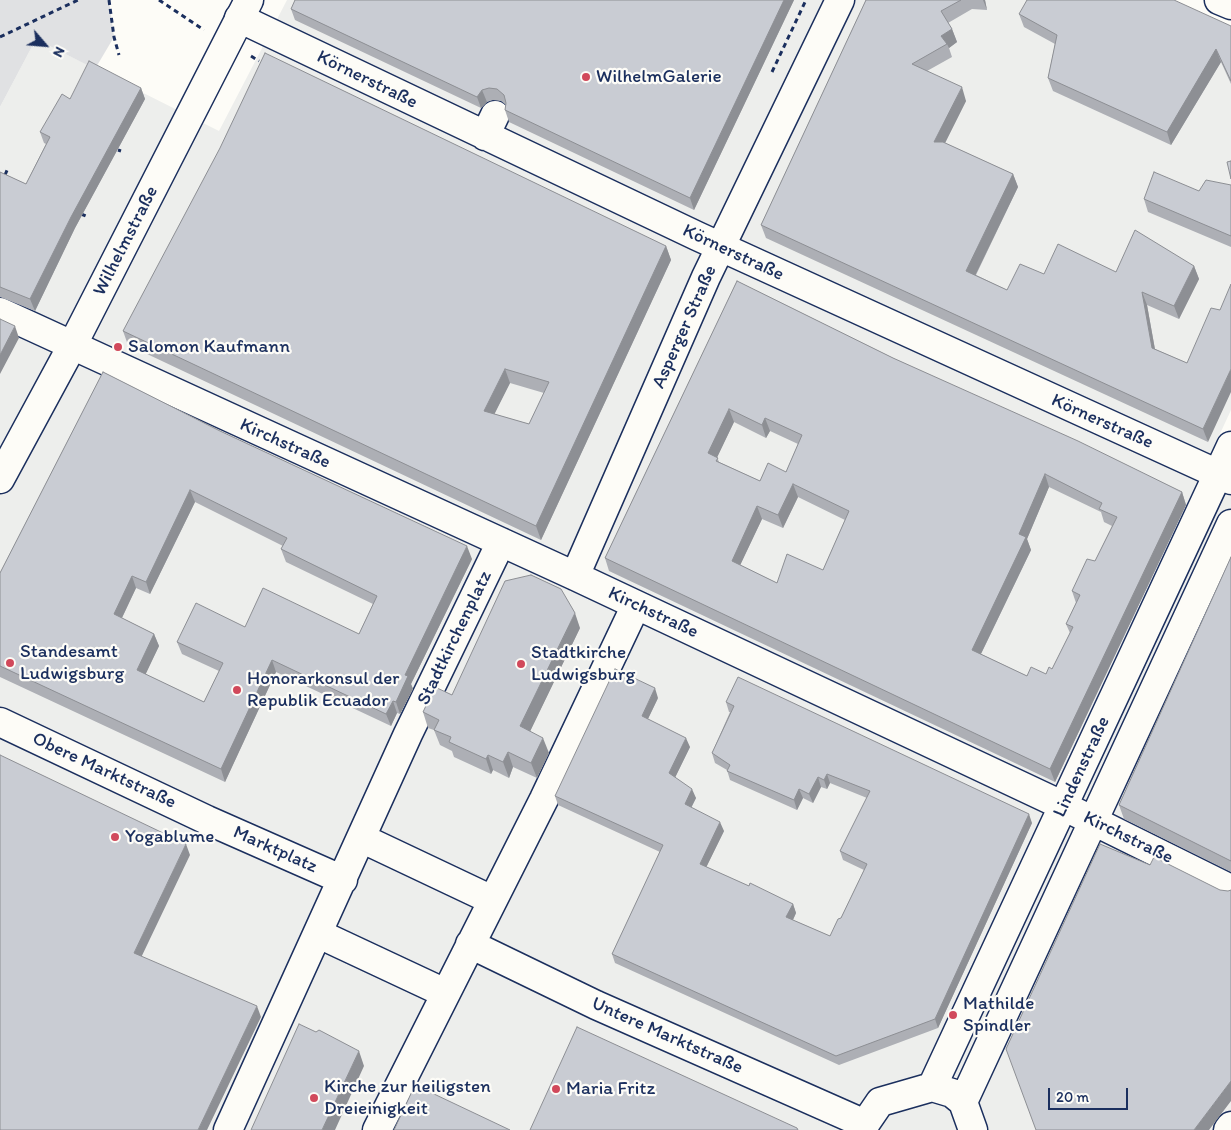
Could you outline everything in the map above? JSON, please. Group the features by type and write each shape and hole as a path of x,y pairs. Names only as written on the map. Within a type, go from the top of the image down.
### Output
{"street":[{"name":"Asperger Straße","path":"575,576 721,246 840,0"},
{"path":"1219,0 1231,6"},
{"name":"Wilhelmstraße","path":"0,479 72,346 244,9"},
{"name":"Körnerstraße","path":"244,9 490,125 721,246 1224,477"},
{"name":"Kirchstraße","path":"0,312 575,576 1064,806 1231,889"},
{"name":"Lindenstraße","path":"932,1086 1064,806 1224,477 1231,446"},
{"name":"Lindenstraße","path":"963,1102 1231,524"},
{"name":"Stadtkirchenplatz","path":"361,838 408,734 501,542"},
{"path":"377,1130 544,799 636,605"},
{"name":"Obere Marktstraße","path":"0,722 207,820"},
{"name":"Marktplatz","path":"207,820 342,880"},
{"path":"228,1130 319,934 361,838 492,900"},
{"path":"319,934 445,993"},
{"name":"Untere Marktstraße","path":"470,944 596,1005 864,1127"},
{"path":"864,1127 880,1102 932,1086 952,1093 963,1102 973,1130"},
{"path":"1228,1130 1231,1126"}],"path":[{"path":"0,36 78,0"},
{"path":"109,0 114,37 120,55"},
{"path":"159,0 187,21 227,43"},
{"path":"4,175 8,168"},
{"path":"0,173 13,179"},
{"path":"80,213 88,217"}],"shaded area":[{"path":"0,0 109,0 114,37 95,69 36,39 0,107"},
{"path":"287,0 1171,0 1231,29 1231,410 1198,481 1231,496 1231,1130 0,1130 0,107 36,39 219,131"}],"building":[{"name":"WilhelmGalerie","path":"295,0 784,0 690,198 505,110 504,95 497,89 489,88 482,90 477,97 291,9"},
{"path":"866,0 961,0 941,11 952,29 941,36 947,44 912,64 962,87 934,142 943,142 1013,174 966,271 1007,290 1020,264 1044,274 1058,244 1116,272 1135,230 1194,266 1174,306 1142,292 1152,348 1187,363 1211,308 1220,310 1231,284 1231,369 1203,429 761,225"},
{"path":"1027,0 1174,0 1231,26 1231,81 1216,49 1167,132 1048,78 1057,35 1019,14"},
{"path":"265,53 666,246 536,526 123,331 220,148","holes":["505,369 549,382 529,424 484,411"]},
{"path":"89,61 141,88 71,217 30,299 0,287 0,172 26,184 50,137 40,132 62,94 70,99"},
{"path":"1231,161 1231,179 1227,162"},
{"path":"1154,172 1199,191 1206,180 1231,185 1231,236 1144,199"},
{"path":"737,281 893,358 1078,441 1182,492 1050,769 605,558","holes":["729,409 762,425 765,418 802,435 786,472 768,463 760,481 716,461 718,458 708,453","1045,474 1102,503 1099,509 1117,517 1095,561 1087,559 1072,591 1080,595 1066,624 1073,627 1052,669 1049,667 1046,674 1031,667 1027,676 972,650 1026,537 1019,534","793,484 849,511 823,570 787,554 777,583 732,561 757,506 778,515"]},
{"path":"0,319 15,326 0,355"},
{"path":"103,372 220,431 467,546 405,675 408,676 396,702 393,701 386,714 272,660 221,769 0,666 0,573","holes":["190,490 287,538 281,549 377,596 359,634 263,588 245,627 196,603 177,642 223,663 204,702 137,670 154,634 114,614 132,576 146,582"]},
{"path":"1231,557 1231,861 1119,805"},
{"name":"Stadtkirche Ludwigsburg","path":"531,575 561,589 575,613 520,726 543,738 531,763 508,752 503,762 488,755 486,759 449,742 451,737 434,730 439,720 423,712 435,687 452,695 505,581"},
{"path":"615,669 655,688 642,716 686,738 669,773 692,789 685,804 720,822 700,864 749,886 750,883 793,904 786,917 830,936 838,919 841,918 867,864 840,851 870,791 827,774 824,780 818,777 809,794 799,789 794,800 727,771 730,765 712,753 734,706 726,702 738,677 1029,814 935,1019 836,1056 612,954 663,845 555,796"},
{"path":"0,755 186,844 134,953 257,1006 198,1130 0,1130"},
{"path":"1100,844 1150,865 1154,857 1220,890 1231,890 1231,1081 1194,1130 1036,1130 1006,1049"},
{"name":"Kirche zur heiligsten Dreieinigkeit","path":"299,1024 316,1032 319,1030 359,1051 322,1130 251,1130"},
{"path":"577,1027 797,1128 798,1130 530,1130"},
{"path":"415,1085 510,1130 394,1130"}],"place":[{"name":"WilhelmGalerie","path":"586,77"},
{"name":"Salomon Kaufmann","path":"118,347"},
{"name":"Standesamt Ludwigsburg","path":"10,663"},
{"name":"Stadtkirche Ludwigsburg","path":"521,664"},
{"name":"Honorarkonsul der Republik Ecuador","path":"237,690"},
{"name":"Yogablume","path":"115,837"},
{"name":"Mathilde Spindler","path":"953,1015"},
{"name":"Maria Fritz","path":"556,1089"},
{"name":"Kirche zur heiligsten Dreieinigkeit","path":"314,1098"}]}
